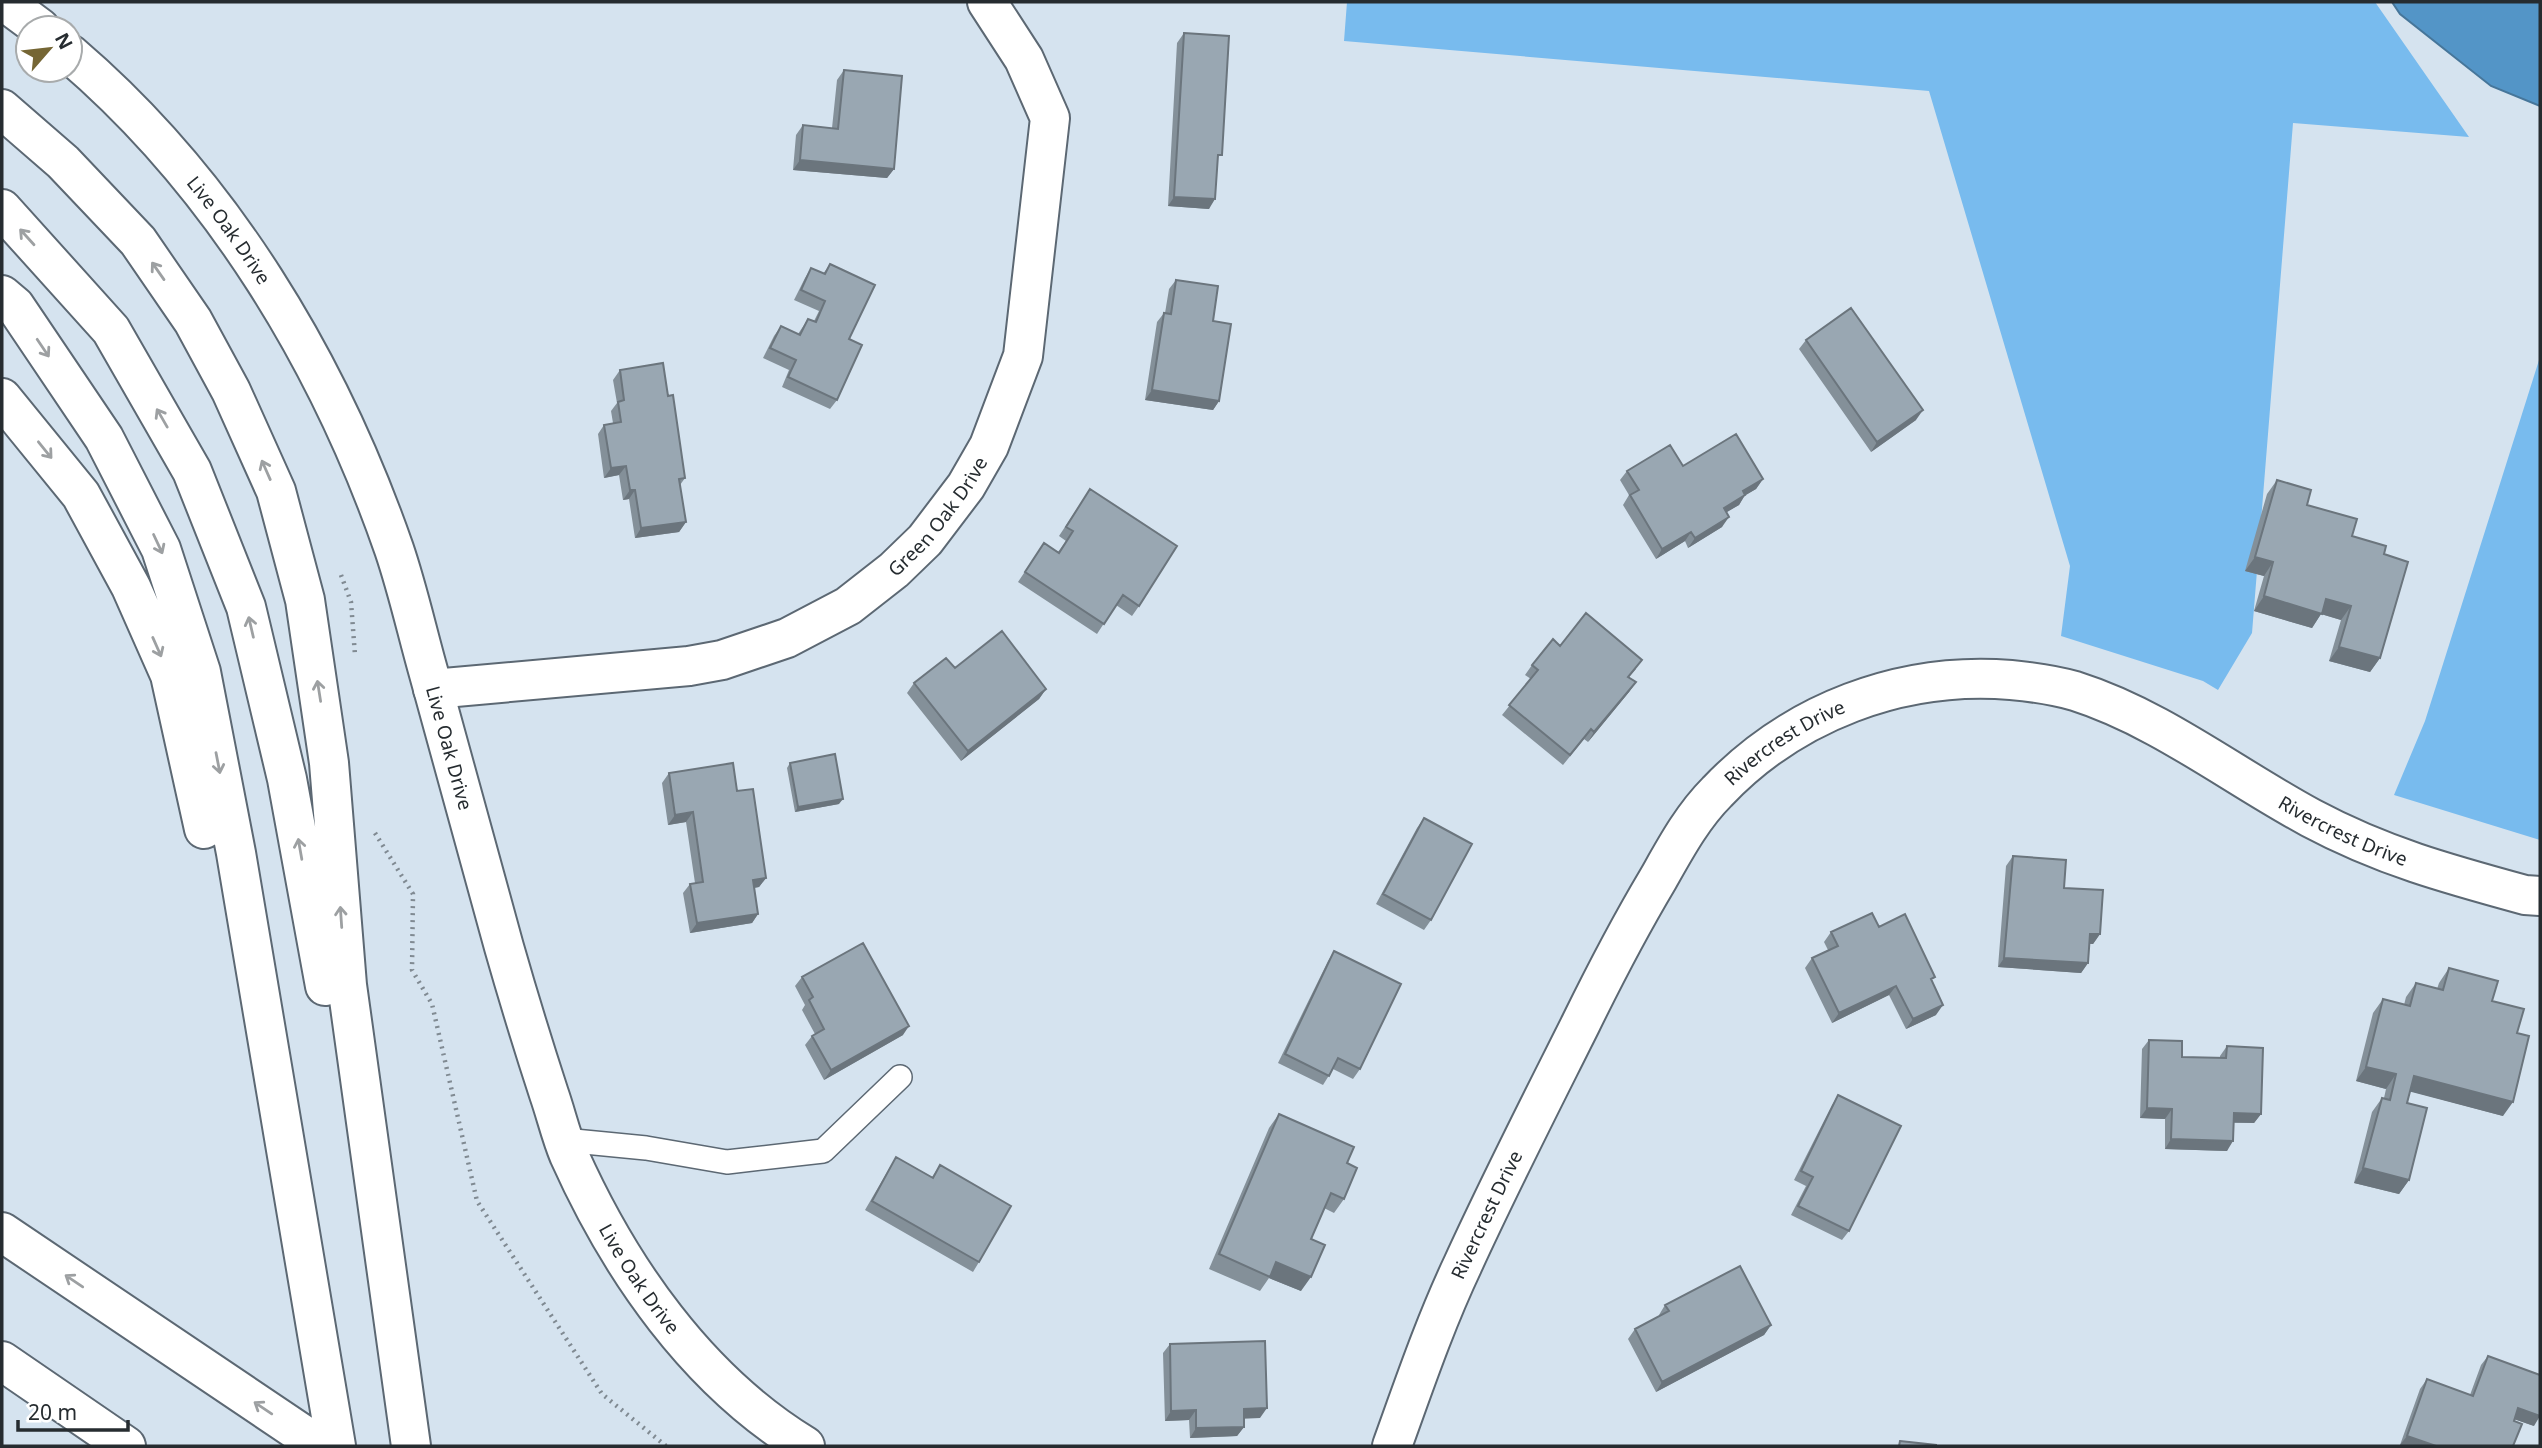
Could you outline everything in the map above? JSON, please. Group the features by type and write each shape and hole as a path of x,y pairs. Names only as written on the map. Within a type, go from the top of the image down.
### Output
{"main road":[{"path":"5,2 21,14"},
{"name":"Green Oak Drive","path":"433,689 689,666 722,660 787,638 848,606 894,570 925,540 966,486 989,446 1023,356 1050,118 1024,59 987,2"},
{"name":"Live Oak Drive","path":"84,68 162,144 211,205 292,324 336,406 360,458 395,553 516,990 564,1140 613,1241 651,1300 698,1357 741,1399 805,1446"},
{"path":"2,109 63,162 138,241 193,321 231,391 276,491 305,600 330,763 346,985 411,1446"},
{"path":"2,209 111,330 192,471 246,607 287,779 411,1446"},
{"path":"2,295 15,306 104,438 161,549 201,672 236,853 328,1409"},
{"path":"2,398 81,495 131,587 170,675 336,1446"},
{"name":"Rivercrest Drive","path":"1392,1446 1422,1360 1461,1266 1618,949 1676,848 1717,790 1777,739 1842,705 1916,683 1976,677 2073,690 2129,711 2311,818 2374,849 2425,868 2525,895 2540,896"},
{"path":"2,1232 320,1446"},
{"path":"2,1361 126,1446"}],"lane":[{"path":"564,1140 646,1148 727,1162 823,1151 901,1077"}],"shaded area":[{"path":"1347,2 2375,2 2469,137 2293,123 2252,633 2218,690 2203,681 2061,636 2070,566 1929,91 1344,41"},
{"path":"2392,2 2540,2 2540,106 2491,86 2400,14"},
{"path":"2540,357 2540,840 2394,795 2425,721"}],"building":[{"path":"1184,33 1229,36 1222,155 1218,155 1215,199 1174,197"},
{"path":"844,70 902,76 894,169 800,160 803,125 838,129"},
{"path":"830,264 875,285 849,339 862,345 837,400 788,377 796,360 770,348 781,326 800,335 808,319 816,322 825,301 801,290 811,268 825,274"},
{"path":"1176,280 1218,286 1213,321 1231,324 1219,401 1152,390 1164,313 1171,314"},
{"path":"1851,308 1923,410 1877,442 1806,340"},
{"path":"663,363 668,396 673,395 685,478 679,479 686,522 641,528 635,490 630,490 626,466 611,468 604,425 621,422 618,402 624,400 620,370"},
{"path":"1736,434 1763,479 1743,491 1745,495 1724,508 1729,517 1695,538 1691,532 1662,549 1630,495 1639,490 1627,471 1670,445 1683,466"},
{"path":"2277,480 2311,490 2307,505 2357,519 2352,536 2386,546 2384,554 2408,562 2380,658 2339,647 2351,606 2326,599 2322,614 2264,596 2273,562 2255,557"},
{"path":"1090,489 1177,546 1139,606 1123,595 1104,624 1025,572 1044,543 1059,553 1073,531 1066,527"},
{"path":"1586,613 1642,660 1628,677 1636,682 1594,732 1591,729 1570,755 1509,705 1538,670 1532,665 1553,639 1560,646"},
{"path":"1002,631 1046,689 968,751 914,683 946,658 955,668"},
{"path":"835,754 843,799 798,807 790,763"},
{"path":"733,763 737,791 753,789 766,878 753,880 758,914 697,923 690,884 703,882 693,812 675,815 669,773"},
{"path":"1424,818 1472,844 1431,920 1383,894"},
{"path":"2013,856 2066,860 2064,888 2103,890 2100,934 2090,934 2088,963 2004,958"},
{"path":"1872,913 1879,927 1905,914 1935,977 1931,979 1943,1005 1913,1019 1896,986 1839,1013 1812,958 1838,946 1831,932"},
{"path":"863,943 909,1026 831,1070 812,1036 824,1029 809,1000 813,997 802,977"},
{"path":"1334,951 1401,984 1360,1069 1338,1058 1329,1076 1285,1054"},
{"path":"2449,968 2498,981 2492,1001 2524,1009 2517,1033 2529,1036 2513,1102 2414,1076 2407,1103 2427,1108 2409,1180 2363,1168 2382,1098 2390,1100 2396,1074 2366,1067 2383,999 2410,1006 2416,983 2443,990"},
{"path":"2149,1040 2182,1041 2182,1057 2226,1058 2227,1046 2263,1048 2261,1114 2234,1113 2233,1141 2171,1139 2172,1109 2147,1108"},
{"path":"1838,1095 1901,1126 1849,1231 1798,1206 1813,1177 1801,1171"},
{"path":"1279,1114 1354,1147 1347,1163 1357,1168 1344,1199 1331,1193 1311,1239 1325,1245 1311,1277 1276,1262 1270,1277 1219,1254"},
{"path":"896,1157 933,1178 940,1165 1011,1206 979,1262 872,1201"},
{"path":"1740,1266 1771,1325 1662,1382 1635,1329 1669,1311 1665,1305"},
{"path":"1265,1341 1267,1408 1244,1409 1244,1427 1196,1428 1196,1410 1171,1411 1170,1344"},
{"path":"2488,1356 2540,1375 2540,1416 2518,1408 2514,1421 2522,1424 2513,1446 2436,1446 2407,1436 2427,1379 2473,1396"},
{"path":"1900,1441 1936,1445 1936,1446 1899,1446"}]}
